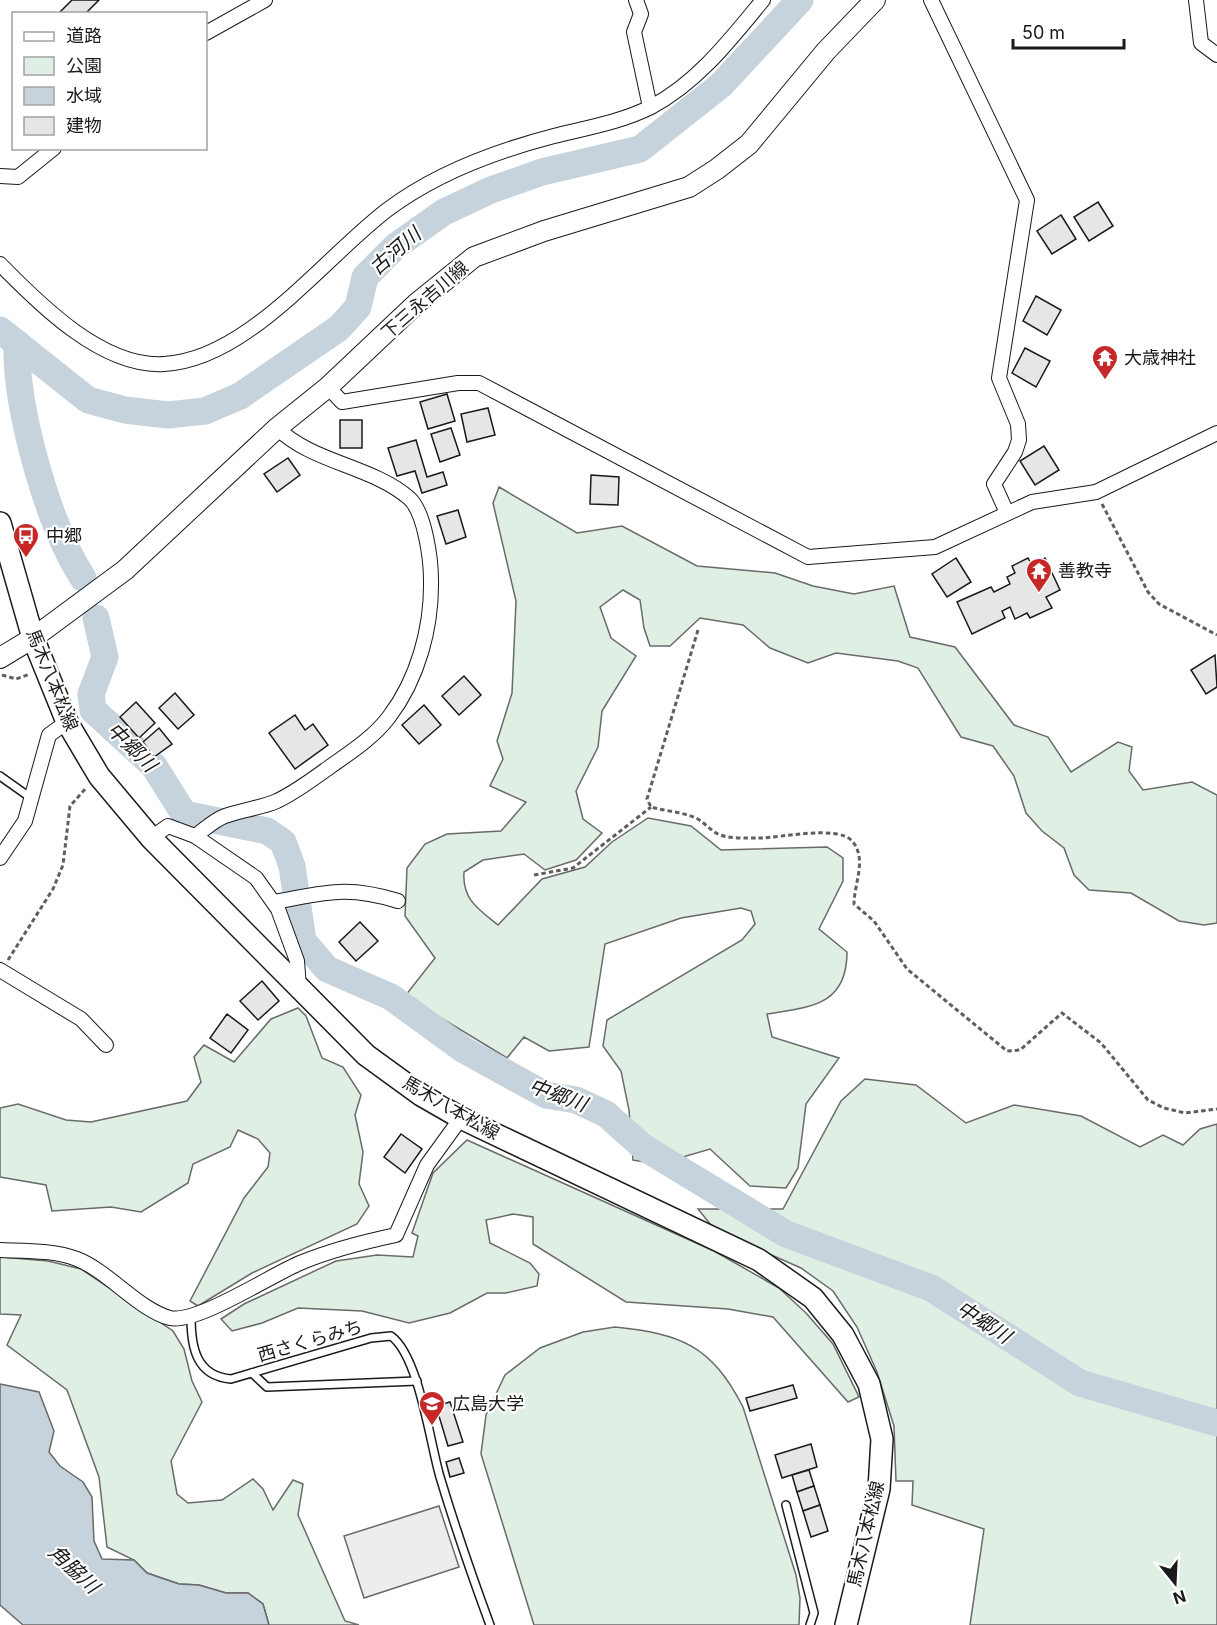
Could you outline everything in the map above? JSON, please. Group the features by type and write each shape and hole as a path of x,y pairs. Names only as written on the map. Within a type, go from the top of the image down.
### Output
{"main road":[{"name":"下三永吉川線","path":"0,658 33,638 125,570 278,428 328,387 417,303 474,257 544,231 689,187 717,169 749,144 826,51 875,0"},
{"name":"馬木八本松線","path":"0,523 33,638 67,722 99,776 151,837 366,1055 422,1095 461,1118 759,1260 813,1298 843,1335 869,1384 882,1439 879,1489 846,1625"}],"street":[{"path":"207,32 265,0"},
{"path":"636,0 641,14 634,32 650,107"},
{"path":"0,264 35,301 97,345 133,361 163,364 206,356 232,343 263,321 388,209 454,170 517,146 625,117 650,107 694,78 763,0"},
{"path":"931,0 1027,200 999,378 1018,424 1019,440 994,484 1007,513"},
{"path":"1196,0 1201,43 1217,55"},
{"path":"0,176 18,177 52,150"},
{"path":"328,387 342,402 458,383 479,383 808,557 836,557 935,547 1032,502 1096,492 1217,433"},
{"path":"195,836 222,817 276,801 305,784 365,742 389,718 403,696 418,665 432,605 431,559 419,515 411,499 378,479 305,446 278,428"},
{"path":"0,858 25,821 49,735 67,722"},
{"path":"151,837 168,826 195,836 239,864 288,900 343,890 367,892 398,901"},
{"path":"288,900 299,987"},
{"path":"3,971 81,1019 106,1045"},
{"path":"0,1250 42,1252 77,1259 170,1318 191,1317 298,1264 347,1246 396,1235 427,1165 461,1118"}],"lane":[{"path":"0,776 31,798"},
{"name":"西さくらみち","path":"191,1317 195,1353 215,1378 231,1379 371,1338 391,1336 399,1342 417,1381 439,1474 490,1625"},
{"path":"252,1373 267,1387 417,1381"},
{"path":"786,1505 814,1613 810,1625"}],"path":[{"path":"1096,492 1148,592 1159,604 1217,635"},
{"path":"698,630 647,799 651,807 696,818 720,835 757,838 825,831 840,834 852,840 858,852 860,871 854,890 854,904 874,921 907,969 1007,1051 1020,1050 1062,1013 1101,1043 1148,1100 1164,1108 1185,1113 1217,1109"},
{"path":"3,971 8,958 54,889 63,865 70,806 99,776"},
{"path":"534,875 573,868 651,807"}],"green space":[{"path":"499,487 577,533 622,526 697,566 775,573 813,586 854,594 894,586 910,637 955,647 1014,725 1048,737 1071,772 1118,742 1132,747 1129,771 1143,790 1192,782 1217,795 1217,923 1204,925 1179,921 1131,893 1089,890 1074,875 1064,848 1042,831 1026,813 1014,776 993,746 961,737 918,668 898,661 836,653 808,663 770,648 743,625 700,618 670,646 650,646 644,628 640,600 623,590 600,607 611,638 636,656 602,711 598,747 576,791 583,819 602,833 576,860 545,870 524,854 483,860 464,872 466,889 473,903 498,925 542,879 585,867 612,842 648,818 691,826 721,850 827,847 843,858 843,881 819,929 847,952 841,983 833,994 811,1006 767,1014 772,1037 839,1058 806,1104 798,1168 786,1188 750,1186 710,1149 659,1164 633,1160 629,1110 621,1071 603,1046 607,1020 742,940 755,924 751,911 741,908 681,918 605,944 589,1047 549,1051 524,1037 507,1058 405,996 435,958 405,916 407,868 425,844 447,834 501,831 526,802 490,786 503,759 497,741 512,693 516,601 493,503"},
{"path":"298,1008 306,1016 322,1058 343,1067 361,1095 355,1115 363,1152 359,1184 369,1206 357,1224 252,1273 198,1306 190,1301 244,1198 268,1167 270,1153 258,1139 238,1130 230,1147 193,1164 188,1183 141,1212 111,1207 52,1211 46,1185 0,1177 0,1108 18,1104 66,1120 91,1122 187,1101 201,1082 194,1057 204,1045 234,1062 271,1019"},
{"path":"865,1079 916,1085 966,1123 1014,1105 1081,1116 1140,1147 1163,1135 1183,1145 1200,1129 1217,1124 1217,1625 970,1625 984,1529 912,1505 913,1481 896,1481 894,1426 877,1372 857,1327 833,1291 801,1268 715,1230 698,1209 783,1209 841,1101"},
{"path":"467,1140 714,1251 779,1288 806,1313 833,1344 859,1397 848,1402 773,1317 728,1309 626,1302 533,1244 533,1217 513,1214 486,1220 490,1243 530,1263 539,1274 537,1286 506,1293 487,1293 450,1313 409,1323 362,1311 298,1308 262,1323 232,1331 221,1319 244,1304 336,1261 377,1255 413,1257 418,1236 412,1233 433,1173"},
{"path":"0,1257 48,1261 81,1269 173,1331 184,1349 192,1381 202,1402 171,1461 177,1494 188,1503 222,1500 253,1479 263,1489 273,1510 293,1480 303,1484 298,1515 345,1621 359,1625 269,1625 263,1604 248,1593 226,1593 199,1585 179,1584 147,1573 134,1560 107,1547 99,1477 67,1390 7,1345 21,1315 0,1314"},
{"path":"615,1327 658,1334 692,1346 719,1369 731,1386 743,1407 796,1575 800,1598 799,1625 534,1625 481,1454 486,1415 505,1375 540,1348 583,1332"}],"shaded area":[{"path":"439,1506 459,1567 364,1598 344,1536"}],"water":[{"name":"角脇川","path":"0,1384 39,1392 54,1431 49,1452 60,1466 83,1482 92,1497 94,1541 102,1559 134,1560 147,1573 179,1584 199,1585 226,1593 248,1593 263,1604 269,1625 23,1625 0,1605"}],"building":[{"path":"72,0 99,0 87,12 60,12"},
{"path":"1098,202 1113,226 1089,241 1074,217"},
{"path":"1061,215 1076,239 1052,254 1037,231"},
{"path":"1036,296 1061,310 1047,335 1023,321"},
{"path":"1025,348 1050,361 1036,387 1012,373"},
{"path":"447,394 455,421 428,429 420,402"},
{"path":"488,408 495,435 467,442 461,414"},
{"path":"340,420 362,420 362,448 340,448"},
{"path":"451,428 460,455 440,462 431,434"},
{"path":"416,440 427,477 443,472 447,485 422,493 415,471 397,476 388,448"},
{"path":"1044,446 1059,470 1035,485 1020,461"},
{"path":"288,458 300,475 277,492 264,474"},
{"path":"591,475 619,477 618,505 590,504"},
{"path":"458,510 466,537 446,544 437,516"},
{"path":"956,558 971,582 947,597 932,574"},
{"path":"1028,558 1032,565 1045,558 1060,590 1046,597 1052,608 1030,618 1027,613 1015,619 1010,607 1002,611 1005,618 972,634 957,602 991,587 994,592 1010,584 1007,577 1015,573 1012,566"},
{"path":"1215,655 1217,687 1206,694 1191,670"},
{"path":"464,676 481,695 459,715 442,696"},
{"path":"175,693 194,715 178,729 159,708"},
{"path":"136,702 155,723 139,738 120,717"},
{"path":"424,705 441,725 419,744 402,725"},
{"path":"295,715 305,730 313,724 328,745 295,769 269,733"},
{"path":"159,728 172,744 154,757 143,742"},
{"path":"360,922 378,941 356,961 339,942"},
{"path":"262,981 279,1001 258,1020 240,1001"},
{"path":"227,1014 248,1030 231,1053 210,1038"},
{"path":"401,1134 422,1149 405,1173 384,1157"},
{"path":"793,1385 797,1398 750,1411 746,1398"},
{"path":"450,1402 463,1442 448,1446 436,1406"},
{"path":"811,1444 817,1467 782,1478 775,1455"},
{"path":"459,1458 464,1473 450,1477 446,1462"},
{"path":"809,1470 814,1486 797,1492 792,1475"},
{"path":"814,1486 820,1505 803,1511 797,1492"},
{"path":"820,1505 828,1531 811,1537 803,1511"}],"waterway":[{"name":"古河川","path":"0,330 88,400 125,410 168,415 205,411 240,396 339,328 358,307 365,277 396,246 444,212 491,190 542,172 640,149 721,85 800,0"},
{"name":"中郷川","path":"17,343 22,399 36,465 58,528 83,578"},
{"name":"中郷川","path":"96,618 105,657 91,694 93,710 154,766 184,814 267,831 283,842 292,866 303,941 327,969 391,997 464,1050 546,1095 576,1100 606,1114 643,1147 786,1234 931,1288 1080,1383 1217,1423"}],"place":[{"name":"大歳神社","path":"1105,381"},
{"name":"中郷","path":"26,559"},
{"name":"善教寺","path":"1039,594"},
{"name":"広島大学","path":"432,1427"}]}
